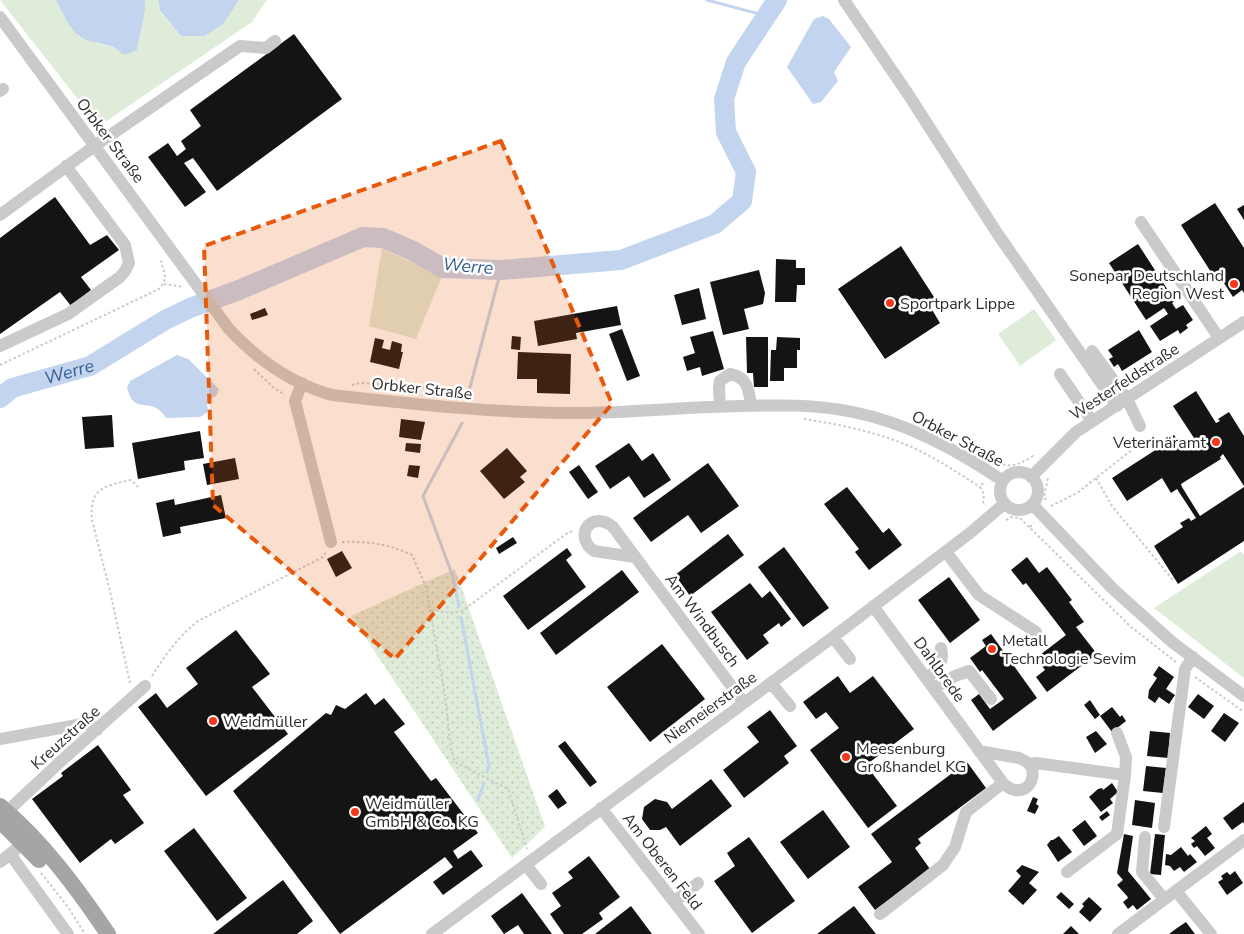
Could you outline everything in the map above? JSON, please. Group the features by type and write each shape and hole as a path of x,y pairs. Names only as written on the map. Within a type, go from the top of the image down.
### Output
{"main road":[{"path":"3,813 16,849 81,894 108,934"},
{"path":"16,849 40,861 69,895 97,934"}],"street":[{"path":"844,0 910,97 997,233 1140,426"},
{"name":"Orbker Straße","path":"0,17 169,246 194,289 252,352 273,368 302,384 332,395 478,410 574,413 720,406 816,406 876,418 927,436 1003,480"},
{"path":"0,214 240,46 266,48 275,41"},
{"path":"0,346 68,314 120,277 128,262 125,245 66,166"},
{"path":"1141,222 1219,338"},
{"name":"Westerfeldstraße","path":"1031,477 1076,432 1219,338 1242,327"},
{"path":"1092,351 1122,402"},
{"path":"720,406 720,381 730,374 736,375 746,382 751,406"},
{"path":"1060,374 1092,421"},
{"path":"302,384 293,403 331,542"},
{"path":"1016,473 1024,473 1031,477 1037,487 1037,493 1028,508 1018,510 1004,504 1000,492 1003,480 1009,475 1016,473"},
{"name":"Niemeierstraße","path":"432,934 946,552 1004,504"},
{"path":"1032,504 1113,588 1172,642 1244,696"},
{"name":"Am Windbusch","path":"586,531 591,522 598,520 606,521 613,527 744,703"},
{"path":"586,531 585,541 594,551 635,557"},
{"path":"946,552 979,595 1036,632"},
{"name":"Dahlbrede","path":"873,606 1003,783"},
{"path":"832,637 850,660"},
{"path":"931,683 944,657 941,648"},
{"path":"1164,827 1184,669 1193,657"},
{"path":"931,683 970,671 991,699"},
{"path":"771,683 790,706"},
{"name":"Kreuzstraße","path":"3,813 145,686"},
{"path":"0,739 88,723 98,730"},
{"path":"1068,872 1117,834 1126,757 1117,734"},
{"path":"880,914 943,865 955,847 966,812 1003,783 1016,790 1026,788 1032,780 1033,773 1030,764 1019,758 979,751"},
{"path":"1030,764 1033,762 1125,775"},
{"name":"Am Oberen Feld","path":"601,808 699,934"},
{"path":"1145,837 1142,872 1164,899"},
{"path":"1118,934 1244,840"},
{"path":"16,849 68,934"},
{"path":"530,862 540,884"},
{"path":"675,901 698,883"},
{"path":"1176,891 1211,934"}],"path":[{"path":"0,365 159,289 164,284 165,274 161,262 169,246"},
{"path":"164,284 194,289"},
{"path":"352,385 360,383 422,387 473,397"},
{"path":"803,419 848,426 917,450 944,464 980,487 984,494 983,502 1001,522 1012,516 1020,518 1030,527 1042,514"},
{"path":"980,487 998,463 1008,466 1017,465 1033,456 1050,474 1046,482 1044,498 1049,507 1077,493 1147,438"},
{"path":"1096,478 1112,506 1173,580"},
{"path":"125,705 130,685 91,509 92,500 104,487 131,480 138,487"},
{"path":"430,610 451,613 462,611 566,534 574,529 586,531"},
{"path":"145,686 169,650 184,632 198,621 323,557 331,542 365,541 396,547 412,555 426,587 445,696 451,750 455,762 508,789 530,862"}],"highlighted area":[{"path":"501,141 612,404 395,659 213,505 204,246"}],"green space":[{"path":"0,0 56,0 63,15 79,37 117,49 137,50 145,11 145,0 158,0 160,12 181,36 206,36 239,0 267,0 252,22 99,126"},
{"path":"382,249 442,276 416,339 369,326"},
{"path":"1034,309 1056,340 1020,366 998,334"},
{"path":"1241,551 1244,555 1244,678 1154,608"},
{"path":"455,569 545,827 512,858 351,616"}],"water":[{"path":"56,0 145,0 145,11 137,50 128,54 122,54 112,47 89,41 79,36 69,24"},
{"path":"158,0 239,0 223,24 205,36 181,36 160,11"},
{"path":"823,16 829,19 851,47 834,72 838,81 821,102 813,104 787,67 814,19"},
{"path":"177,355 188,359 219,389 217,395 207,403 208,412 200,417 166,418 158,409 133,401 127,388 130,381"}],"building":[{"path":"294,34 342,99 217,191 193,158 184,163 206,192 185,207 148,157 168,143 177,156 186,149 181,141 201,126 190,110"},
{"path":"55,197 90,245 107,235 119,250 81,277 91,290 71,306 60,292 0,334 0,238"},
{"path":"1215,203 1244,248 1244,293 1242,290 1233,297 1220,277 1216,280 1181,225"},
{"path":"1244,205 1244,220 1237,209"},
{"path":"1138,244 1175,301 1172,303 1176,309 1183,305 1193,320 1186,325 1188,328 1180,334 1178,330 1160,341 1150,326 1168,314 1164,308 1146,320 1109,263"},
{"name":"Sportpark Lippe","path":"901,246 934,297 931,308 940,323 885,359 838,289"},
{"path":"776,259 796,260 796,268 805,268 805,285 797,285 796,302 775,302"},
{"path":"759,270 765,293 763,304 744,309 749,329 723,335 710,282"},
{"path":"699,288 706,319 682,325 674,295"},
{"path":"617,306 621,325 576,333 577,339 538,346 534,321"},
{"path":"265,308 268,315 252,320 250,314"},
{"path":"622,329 640,376 627,381 609,334"},
{"path":"1139,330 1152,352 1122,371 1118,364 1114,367 1109,359 1113,357 1108,350"},
{"path":"713,331 724,369 702,376 700,367 687,371 683,357 695,353 690,337"},
{"path":"512,336 521,337 520,350 511,349"},
{"path":"746,337 768,337 768,387 754,387 753,373 747,373"},
{"path":"777,337 800,338 800,350 797,350 797,368 784,368 784,381 770,381 771,350 776,350"},
{"path":"375,338 384,340 382,348 390,350 392,341 402,344 401,352 403,352 399,369 370,362"},
{"path":"518,352 571,354 570,394 537,393 537,379 517,379"},
{"path":"1196,391 1216,423 1220,421 1218,419 1229,412 1244,436 1244,486 1223,454 1220,457 1221,459 1181,484 1200,516 1244,487 1244,541 1178,584 1154,546 1183,527 1180,523 1189,518 1191,521 1196,518 1177,489 1171,493 1162,478 1127,501 1112,478 1157,449 1155,446 1174,435 1181,446 1194,438 1173,406"},
{"path":"112,415 114,447 85,449 82,417"},
{"path":"401,419 425,422 421,440 399,437"},
{"path":"200,431 204,458 184,461 185,470 138,479 132,443"},
{"path":"406,443 421,444 420,453 405,451"},
{"path":"629,443 642,461 653,453 671,480 644,498 629,476 610,489 595,466"},
{"path":"507,448 527,471 520,477 525,482 504,499 480,471"},
{"path":"235,458 239,479 207,485 203,464"},
{"path":"708,463 739,506 701,533 688,515 651,542 633,518"},
{"path":"409,465 420,466 418,478 407,476"},
{"path":"579,465 598,492 588,499 569,472"},
{"path":"847,487 883,533 889,528 902,545 869,570 855,552 859,549 824,504"},
{"path":"221,495 226,518 180,527 181,533 163,537 156,503 174,499 175,505"},
{"path":"728,534 744,555 690,596 675,575"},
{"path":"513,537 517,543 499,554 496,548"},
{"path":"784,547 829,608 803,627 758,567"},
{"path":"567,548 572,555 566,560 586,587 528,630 503,596"},
{"path":"342,551 352,568 336,577 327,559"},
{"path":"1027,557 1039,573 1047,567 1072,600 1069,602 1084,622 1076,627 1097,654 1047,692 1036,677 1045,670 1036,658 1066,635 1026,583 1023,585 1011,570"},
{"path":"622,570 639,592 556,655 540,633"},
{"path":"949,577 980,620 950,643 918,600"},
{"path":"750,583 762,598 770,591 791,619 781,627 779,623 763,635 769,643 747,660 711,612"},
{"name":"Weidmüller","path":"236,630 270,674 252,687 288,734 206,796 138,707 156,693 167,708 198,684 186,668"},
{"path":"991,634 1037,698 993,731 971,700 979,694 990,709 1004,699 982,670 980,672 970,658 986,646 982,640"},
{"path":"662,644 705,699 650,742 607,687"},
{"path":"1159,666 1174,677 1166,689 1175,695 1169,704 1159,697 1155,703 1148,698 1149,690 1157,678 1153,675"},
{"name":"Meesenburg Großhandel KG","path":"838,676 850,693 873,676 914,729 866,765 897,806 868,828 810,750 839,728 826,712 816,719 803,702"},
{"name":"Weidmüller GmbH & Co. KG","path":"366,693 375,705 384,698 405,724 394,732 431,781 436,778 478,833 453,851 458,859 471,850 483,866 443,895 433,882 453,867 445,857 340,934 233,791 326,713 331,715 336,705 345,709"},
{"path":"1198,694 1214,706 1204,719 1188,707"},
{"path":"1090,700 1100,715 1095,719 1084,705"},
{"path":"1112,707 1126,721 1112,732 1100,716"},
{"path":"770,710 797,746 784,756 789,763 744,798 723,770 759,742 747,727"},
{"path":"1224,713 1239,723 1225,742 1211,731"},
{"path":"1096,731 1107,744 1095,753 1086,737"},
{"path":"1150,731 1170,733 1168,758 1147,756"},
{"path":"565,741 597,782 590,787 558,746"},
{"path":"98,745 131,790 123,795 144,823 115,844 111,839 80,863 32,799 63,776 61,773"},
{"path":"967,762 986,788 918,839 921,843 915,848 930,869 875,910 858,887 892,862 871,834"},
{"path":"1146,766 1166,768 1163,793 1143,791"},
{"path":"711,779 732,806 680,846 666,827 660,830 650,830 642,819 644,807 655,799 667,802 672,809"},
{"path":"1112,783 1118,792 1110,799 1113,803 1101,812 1089,797 1098,789 1102,788 1103,790"},
{"path":"557,789 567,803 558,809 548,796"},
{"path":"1033,797 1038,799 1036,804 1039,806 1035,814 1027,811"},
{"path":"1135,800 1155,803 1152,828 1132,825"},
{"path":"1244,802 1244,824 1243,822 1232,830 1223,818"},
{"path":"823,810 850,847 808,879 780,842"},
{"path":"1107,811 1110,815 1102,821 1099,817"},
{"path":"1085,820 1097,836 1084,846 1072,830"},
{"path":"1206,826 1212,834 1207,838 1215,848 1205,856 1197,846 1194,848 1191,844 1195,841 1191,838"},
{"path":"194,828 247,898 217,921 164,851"},
{"path":"1124,834 1133,836 1128,871 1151,899 1137,910 1133,905 1128,909 1123,902 1128,898 1117,885 1123,880 1117,873"},
{"path":"1155,834 1165,835 1161,875 1150,874"},
{"path":"1059,836 1072,852 1058,862 1047,845 1051,840"},
{"path":"749,837 795,901 752,933 714,881 735,866 727,853"},
{"path":"1181,847 1188,856 1190,854 1197,862 1184,872 1180,867 1174,871 1170,866 1165,865 1166,854 1171,855"},
{"path":"589,856 620,897 599,913 603,919 582,934 564,934 550,914 561,906 552,893 573,878 568,872"},
{"path":"1022,865 1039,872 1029,883 1037,890 1023,905 1008,891 1021,876 1016,871"},
{"path":"1235,871 1243,883 1227,895 1218,882 1223,879 1221,876 1227,872 1230,875"},
{"path":"283,880 313,921 297,934 213,934"},
{"path":"1061,892 1074,904 1069,909 1056,897"},
{"path":"522,893 552,934 524,934 518,925 504,934 491,916"},
{"path":"1089,897 1102,909 1090,922 1079,912 1084,906 1082,904"},
{"path":"631,906 652,934 595,934"},
{"path":"854,906 876,934 817,934"},
{"path":"1186,922 1195,934 1169,934 1177,928"},
{"path":"1071,926 1079,934 1063,934"}],"waterway":[{"path":"707,0 767,16"},
{"name":"Werre","path":"0,398 12,388 90,366 165,320 190,308 239,290 363,237 383,238 413,251 443,268 501,270 621,260 715,224 742,201 746,172 726,132 724,99 736,62 777,0"},
{"path":"469,391 501,270"},
{"path":"459,606 453,577 423,496 462,423"},
{"path":"461,617 489,766 487,772"},
{"path":"478,800 484,783"}],"place":[{"name":"Sonepar Deutschland Region West","path":"1234,284"},
{"name":"Sportpark Lippe","path":"890,303"},
{"name":"Veterinäramt","path":"1216,442"},
{"name":"Metall Technologie Sevim","path":"992,649"},
{"name":"Weidmüller","path":"213,721"},
{"name":"Meesenburg Großhandel KG","path":"846,757"},
{"name":"Weidmüller GmbH & Co. KG","path":"355,812"}]}
